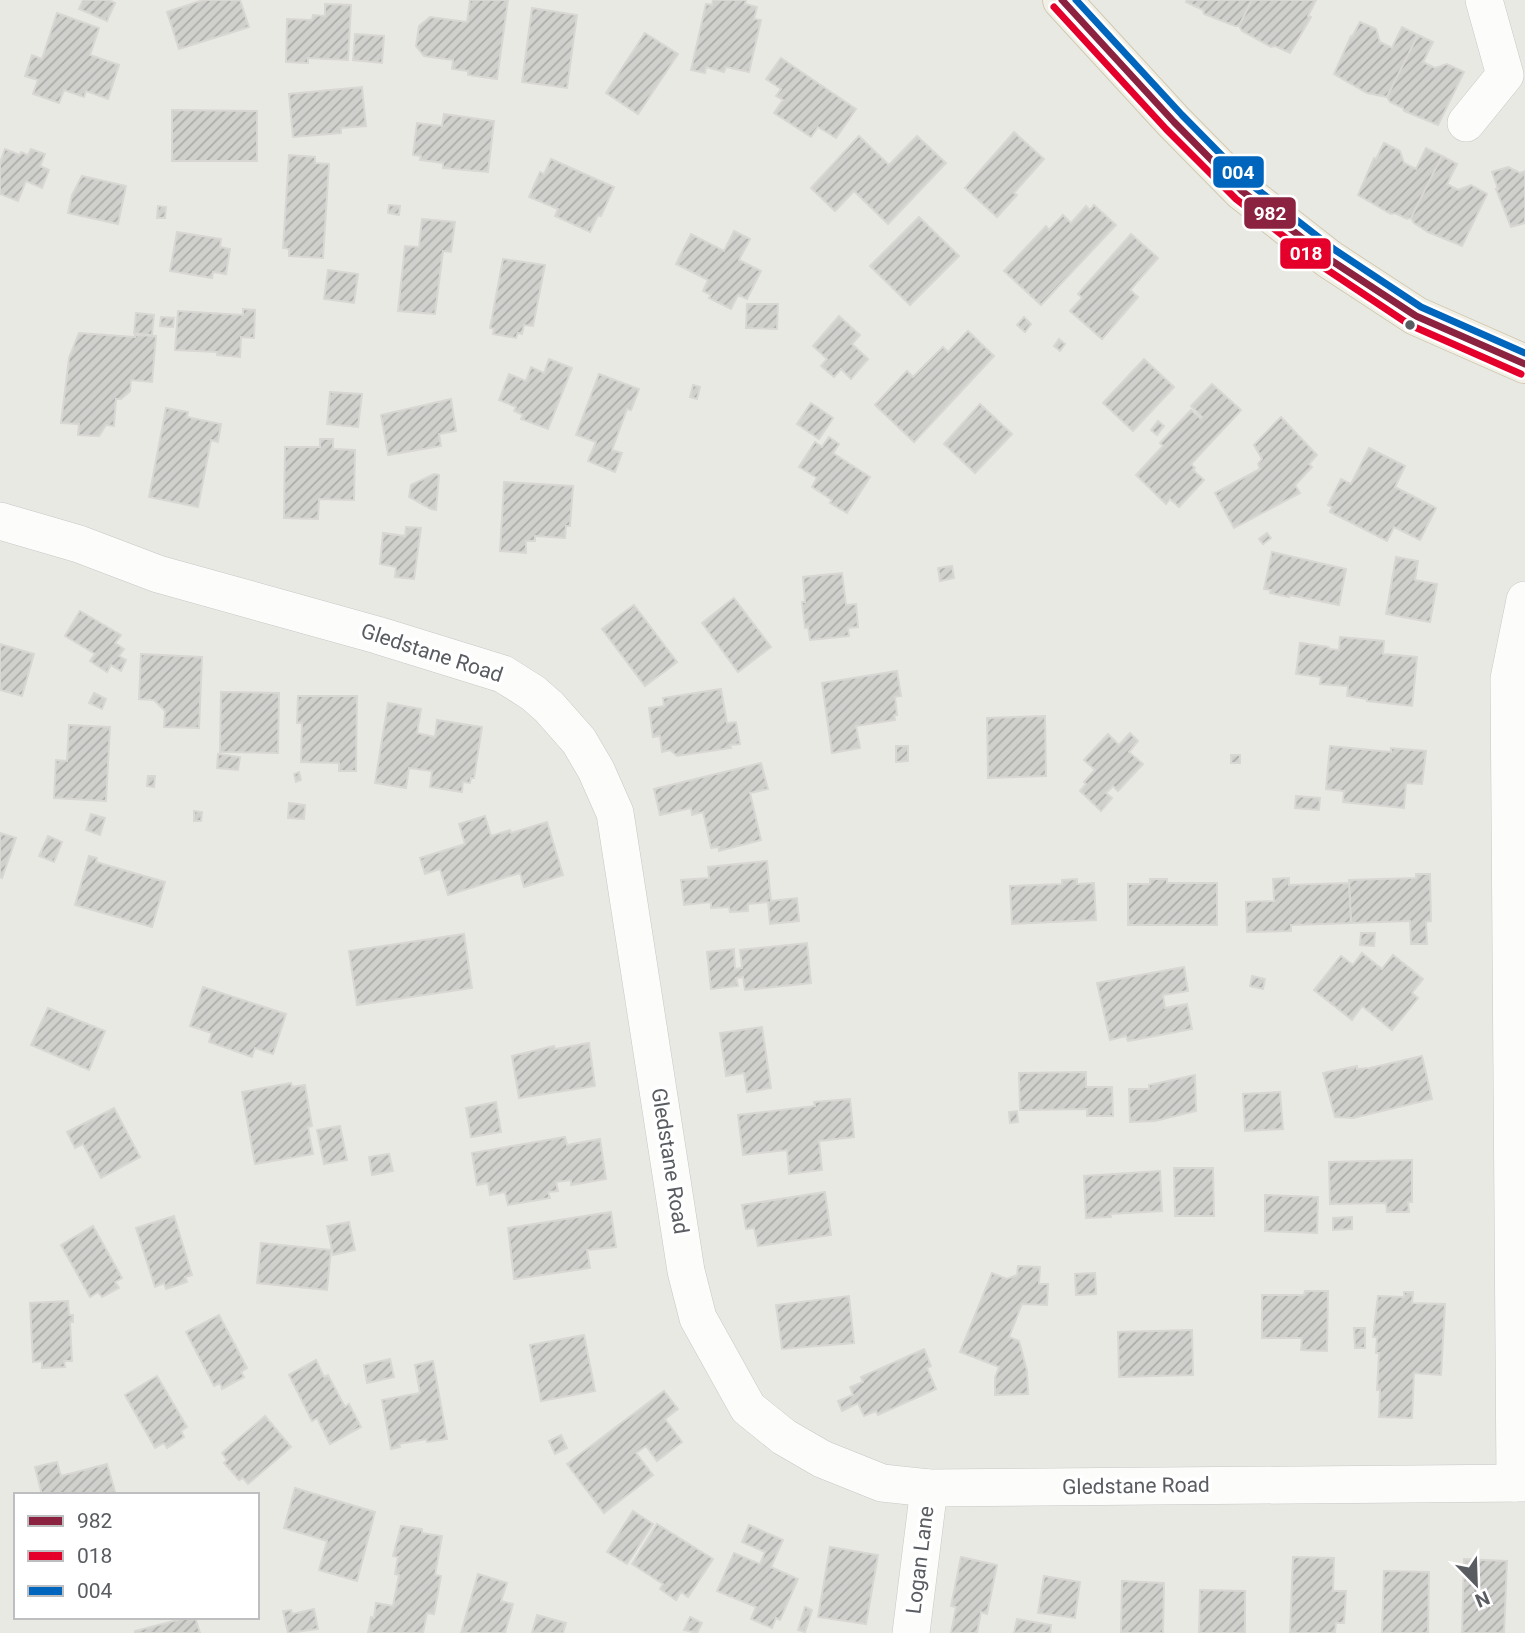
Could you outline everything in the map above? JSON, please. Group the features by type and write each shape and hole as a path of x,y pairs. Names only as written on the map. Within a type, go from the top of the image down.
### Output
{"main road":[{"path":"1062,0 1174,122 1253,200 1329,259 1416,316 1525,364"}],"street":[{"path":"1466,123 1505,75 1484,0"},
{"name":"Gledstane Road","path":"0,521 79,544 158,574 365,631 503,674 528,688 579,741 596,770 615,813 686,1271 698,1318 748,1408 784,1437 822,1460 882,1483 929,1488 1520,1483"},
{"path":"1520,1483 1509,679 1525,600"},
{"name":"Logan Lane","path":"911,1633 929,1488"}],"building":[{"path":"83,0 109,0 115,3 107,21 79,9"},
{"path":"203,0 240,0 249,27 179,49 167,12"},
{"path":"470,0 508,0 497,79 468,75 468,71 452,69 453,60 424,56 416,46 419,26 430,17 467,22"},
{"path":"713,0 746,0 745,4 757,7 754,19 761,20 749,72 726,67 724,72 706,67 705,73 691,70 706,4 712,5"},
{"path":"1252,0 1239,26 1235,26 1204,14 1203,10 1186,2"},
{"path":"1252,0 1316,0 1308,16 1311,17 1290,53 1275,46 1271,47 1242,31 1239,26"},
{"path":"325,4 351,5 348,60 308,58 308,63 286,62 287,19 312,20 313,15 325,16"},
{"path":"532,8 577,15 567,88 522,82"},
{"path":"57,13 99,28 90,55 119,65 108,99 86,91 84,97 64,90 59,103 33,94 38,80 25,76 32,55 42,59"},
{"path":"1360,22 1376,29 1380,42 1392,48 1402,27 1418,35 1387,97 1367,93 1334,74"},
{"path":"645,33 678,54 638,114 606,93"},
{"path":"355,34 384,36 382,63 353,60"},
{"path":"1418,35 1433,42 1423,62 1435,68 1447,64 1464,72 1438,125 1404,111 1387,97"},
{"path":"781,58 856,109 836,138 818,127 811,137 774,113 783,100 776,96 781,89 766,79"},
{"path":"362,87 366,126 341,128 341,133 293,137 289,94"},
{"path":"172,110 257,111 257,161 172,161"},
{"path":"444,114 494,121 488,172 443,168 443,163 420,160 421,156 413,155 417,123 442,126"},
{"path":"1014,132 1044,159 997,217 965,188"},
{"path":"859,136 889,165 917,136 946,163 888,224 854,191 835,211 811,188"},
{"path":"1384,143 1400,151 1404,163 1416,169 1426,148 1442,156 1411,218 1391,214 1358,195 1374,158 1376,159"},
{"path":"5,149 20,155 21,152 28,155 31,149 45,154 40,166 49,170 42,188 26,181 18,201 0,194 0,163"},
{"path":"289,155 315,157 315,163 329,164 323,258 289,256 289,249 283,248"},
{"path":"1442,156 1457,164 1447,184 1458,190 1471,185 1487,194 1462,246 1428,232 1411,218"},
{"path":"551,159 614,187 601,216 598,215 590,232 555,216 558,209 529,197 540,172 544,174"},
{"path":"1508,167 1520,173 1525,171 1525,223 1511,227 1492,172"},
{"path":"82,176 126,186 118,224 68,213 72,195"},
{"path":"389,205 400,206 399,215 388,213"},
{"path":"1094,205 1116,225 1041,305 1004,271 1046,226 1049,230 1063,215 1071,223 1086,206 1090,210"},
{"path":"158,206 166,207 165,218 157,218"},
{"path":"919,217 959,256 910,305 870,266"},
{"path":"422,219 455,222 451,252 443,251 435,314 398,311 405,246 419,247"},
{"path":"734,231 750,239 739,260 761,271 747,299 738,295 731,309 709,298 711,295 703,291 708,280 676,264 691,234 724,251"},
{"path":"177,232 221,239 220,247 230,249 226,274 213,272 212,278 170,271"},
{"path":"1131,234 1158,258 1130,290 1138,297 1102,339 1070,311 1082,298 1078,294"},
{"path":"503,259 545,265 533,326 524,325 522,334 518,333 516,338 493,334 494,329 490,328"},
{"path":"328,270 358,274 354,303 324,299"},
{"path":"747,304 778,304 777,329 746,328"},
{"path":"243,309 255,310 254,338 241,337 240,357 217,355 217,352 175,350 178,311 243,315"},
{"path":"136,313 154,315 152,335 134,333"},
{"path":"839,316 860,335 852,344 868,359 851,379 841,369 834,377 821,366 827,359 813,346"},
{"path":"161,317 174,318 173,327 160,326"},
{"path":"1024,317 1031,324 1025,332 1017,325"},
{"path":"968,331 994,356 914,442 875,405 907,371 913,377 943,347 948,352"},
{"path":"79,333 156,336 152,382 131,380 130,391 121,399 116,399 114,426 106,425 99,436 78,435 79,424 61,423 69,358"},
{"path":"1059,339 1065,344 1060,351 1054,346"},
{"path":"549,359 572,368 548,429 521,419 523,415 514,411 516,407 499,400 509,374 526,381 531,367 544,373"},
{"path":"1144,359 1174,387 1133,431 1103,403"},
{"path":"599,374 639,389 631,410 627,409 612,450 622,453 615,472 588,461 596,442 576,435"},
{"path":"1212,384 1241,410 1191,464 1195,468 1193,470 1204,480 1179,507 1170,499 1166,504 1136,475 1163,446 1160,443 1191,410 1201,419 1191,406"},
{"path":"693,385 700,387 697,399 690,397"},
{"path":"330,392 362,394 358,427 327,424"},
{"path":"451,399 456,431 439,434 441,446 388,455 381,415"},
{"path":"811,403 833,418 819,439 797,424"},
{"path":"980,404 1012,434 975,473 944,444"},
{"path":"166,408 188,412 187,417 221,424 218,442 211,440 198,507 149,497"},
{"path":"1281,417 1317,455 1309,464 1312,467 1295,485 1300,493 1234,528 1215,493 1260,469 1258,464 1262,459 1254,445"},
{"path":"1158,421 1164,426 1157,435 1151,430"},
{"path":"829,437 839,444 833,453 870,477 847,513 830,503 832,500 812,487 817,478 799,467 815,442 822,447"},
{"path":"320,439 333,439 333,449 355,450 354,500 319,499 318,519 284,518 285,447 320,447"},
{"path":"1369,448 1405,466 1395,487 1436,508 1420,540 1394,527 1387,541 1330,512 1332,507 1328,505 1341,479 1351,484"},
{"path":"434,474 439,475 436,510 409,497 411,485"},
{"path":"504,482 573,486 570,526 566,526 565,538 535,536 535,541 526,541 526,553 500,551"},
{"path":"406,527 421,528 414,579 395,577 396,567 380,564 383,533 405,536"},
{"path":"1267,533 1271,538 1263,544 1259,539"},
{"path":"1272,552 1346,569 1339,605 1270,593 1271,590 1264,589"},
{"path":"1396,557 1418,561 1415,580 1437,584 1430,622 1386,614"},
{"path":"952,566 954,578 940,581 938,568"},
{"path":"842,573 846,605 856,604 858,627 848,628 849,636 810,640 808,627 805,628 802,602 805,602 803,577"},
{"path":"734,598 771,647 738,672 702,623"},
{"path":"634,605 677,662 645,686 602,629"},
{"path":"80,611 121,635 115,643 124,649 119,656 126,660 121,671 111,665 107,672 90,661 95,654 65,636"},
{"path":"1340,637 1384,641 1383,654 1417,657 1412,706 1347,696 1348,686 1320,684 1321,677 1296,674 1300,643 1339,650"},
{"path":"0,644 34,654 22,696 0,690"},
{"path":"141,654 202,657 199,728 164,727 165,711 154,700 139,699"},
{"path":"897,671 901,696 895,697 895,720 856,726 860,748 832,753 822,683"},
{"path":"721,689 727,723 736,722 740,744 730,745 731,748 677,756 670,750 662,752 660,736 653,737 649,708 664,706 663,698"},
{"path":"221,692 279,693 278,753 220,752"},
{"path":"94,693 106,699 102,709 89,703"},
{"path":"298,696 357,696 356,771 339,771 339,763 301,762 302,723 297,723"},
{"path":"388,703 421,709 417,733 435,737 437,720 482,727 474,778 471,778 470,783 463,782 462,792 430,787 432,771 409,768 406,788 375,783"},
{"path":"1045,716 1046,776 988,778 987,718"},
{"path":"69,725 110,727 106,801 54,798 56,760 67,761"},
{"path":"1130,733 1138,741 1129,752 1143,764 1118,791 1113,786 1106,793 1112,798 1101,811 1080,791 1095,770 1084,760 1108,734 1119,745"},
{"path":"896,746 908,746 908,761 896,762"},
{"path":"1330,746 1391,752 1391,748 1426,751 1422,784 1406,783 1404,808 1343,802 1344,791 1326,789"},
{"path":"218,754 240,757 238,770 217,768"},
{"path":"1231,755 1240,755 1240,763 1231,763"},
{"path":"761,763 768,789 750,793 761,840 719,851 719,847 711,848 703,812 692,815 691,808 660,815 654,789"},
{"path":"299,772 301,780 296,782 294,774"},
{"path":"148,776 155,776 154,787 147,786"},
{"path":"1296,796 1320,798 1319,810 1295,808"},
{"path":"289,803 305,805 304,819 288,818"},
{"path":"194,811 202,812 201,821 194,821"},
{"path":"91,814 105,818 100,835 86,830"},
{"path":"485,816 491,836 547,822 563,875 524,887 520,873 448,895 440,869 425,874 420,858 465,844 459,824"},
{"path":"0,833 16,838 2,878 0,877"},
{"path":"48,836 62,842 54,862 39,856"},
{"path":"89,856 97,858 96,862 165,882 152,927 75,905"},
{"path":"767,861 771,901 797,898 799,921 770,924 768,902 748,904 748,911 730,912 729,907 711,908 711,902 684,905 681,880 709,878 708,867"},
{"path":"1416,874 1430,874 1431,921 1426,922 1427,944 1411,944 1410,921 1351,923 1349,880 1416,878"},
{"path":"1289,878 1289,885 1349,883 1351,923 1291,925 1291,931 1247,932 1246,902 1274,901 1273,879"},
{"path":"1077,879 1077,884 1094,883 1096,920 1012,924 1010,886 1062,884 1062,880"},
{"path":"1150,879 1167,879 1167,883 1217,883 1217,925 1128,925 1128,884 1150,884"},
{"path":"1361,933 1375,933 1374,946 1360,945"},
{"path":"464,934 472,988 357,1005 349,951"},
{"path":"807,943 811,983 745,990 743,977 736,978 738,986 711,989 707,952 734,949 735,969 742,968 740,950"},
{"path":"1362,953 1382,969 1393,955 1423,979 1412,993 1418,998 1392,1030 1362,1006 1352,1020 1314,990 1341,956 1353,965"},
{"path":"1184,967 1188,991 1163,995 1165,1008 1187,1004 1192,1029 1128,1041 1126,1036 1110,1040 1097,983"},
{"path":"1252,976 1265,979 1263,989 1250,986"},
{"path":"203,987 286,1014 273,1054 255,1048 252,1057 209,1042 212,1033 190,1026"},
{"path":"48,1008 105,1031 89,1070 31,1045"},
{"path":"762,1027 771,1088 747,1092 744,1073 726,1076 720,1033"},
{"path":"589,1043 595,1086 519,1098 512,1056 554,1046 555,1049"},
{"path":"1422,1056 1432,1099 1353,1118 1335,1117 1323,1073 1357,1066 1357,1069 1370,1068"},
{"path":"1086,1072 1086,1087 1112,1087 1113,1116 1087,1116 1087,1109 1020,1110 1019,1073"},
{"path":"1195,1075 1196,1111 1155,1121 1130,1122 1129,1089 1149,1089 1149,1085"},
{"path":"291,1083 292,1087 305,1085 312,1126 308,1127 313,1154 255,1164 242,1092"},
{"path":"1280,1092 1283,1129 1245,1131 1243,1094"},
{"path":"850,1099 854,1137 819,1141 822,1170 789,1174 787,1150 743,1155 738,1115 815,1106 814,1102"},
{"path":"496,1102 501,1132 471,1137 466,1108"},
{"path":"114,1108 140,1157 101,1178 83,1144 75,1148 67,1132"},
{"path":"1017,1111 1018,1122 1010,1123 1009,1112"},
{"path":"340,1126 347,1160 324,1164 317,1130"},
{"path":"565,1137 567,1145 600,1139 606,1179 571,1185 571,1180 556,1182 558,1191 548,1192 550,1198 508,1205 505,1192 490,1195 488,1183 477,1185 472,1153"},
{"path":"389,1154 393,1171 372,1175 369,1157"},
{"path":"1412,1160 1412,1202 1408,1202 1409,1212 1387,1212 1386,1203 1330,1204 1329,1162"},
{"path":"1174,1168 1213,1168 1214,1216 1175,1216"},
{"path":"1160,1171 1162,1211 1086,1218 1084,1176"},
{"path":"825,1192 831,1235 758,1246 754,1228 746,1229 742,1205"},
{"path":"1265,1195 1318,1197 1317,1233 1265,1231"},
{"path":"611,1212 616,1247 587,1250 590,1268 514,1279 508,1228"},
{"path":"174,1216 192,1275 185,1277 187,1282 166,1289 164,1283 155,1287 136,1228"},
{"path":"1352,1217 1352,1229 1333,1230 1333,1218"},
{"path":"349,1222 355,1250 333,1255 327,1226"},
{"path":"93,1226 122,1278 115,1282 119,1288 102,1297 98,1292 90,1297 61,1245"},
{"path":"261,1243 331,1250 327,1290 257,1283"},
{"path":"1018,1266 1040,1267 1039,1284 1048,1284 1047,1305 1022,1304 1009,1337 1019,1341 1027,1371 1028,1394 995,1395 995,1378 999,1367 960,1352 992,1273 1007,1279 1017,1275"},
{"path":"1095,1273 1096,1294 1076,1295 1075,1274"},
{"path":"1305,1291 1328,1291 1327,1351 1301,1350 1302,1338 1262,1338 1262,1295 1304,1295"},
{"path":"1404,1292 1413,1292 1412,1303 1445,1304 1441,1375 1414,1373 1412,1418 1379,1417 1379,1353 1376,1353 1377,1337 1373,1337 1378,1296 1404,1297"},
{"path":"849,1296 854,1343 782,1349 776,1305"},
{"path":"68,1301 69,1315 73,1315 73,1322 70,1322 72,1361 64,1361 65,1367 42,1368 42,1361 33,1362 30,1303"},
{"path":"219,1315 247,1368 241,1372 244,1377 222,1389 220,1383 214,1386 186,1332"},
{"path":"1354,1328 1365,1328 1365,1348 1355,1348"},
{"path":"1192,1330 1193,1375 1119,1377 1118,1332"},
{"path":"584,1335 595,1391 541,1401 530,1345"},
{"path":"924,1349 931,1366 927,1368 936,1389 878,1415 876,1411 864,1416 858,1403 842,1411 838,1401 853,1395 850,1387 863,1382 861,1377"},
{"path":"390,1359 394,1377 367,1383 364,1365"},
{"path":"316,1360 324,1377 328,1375 345,1407 349,1404 361,1427 330,1444 317,1418 312,1421 289,1375"},
{"path":"433,1361 447,1439 427,1442 426,1439 399,1444 400,1447 391,1449 382,1400 420,1393 415,1365"},
{"path":"157,1376 187,1427 181,1431 184,1437 167,1448 164,1443 155,1448 125,1395"},
{"path":"664,1391 678,1409 665,1419 682,1442 657,1461 646,1446 636,1453 653,1475 604,1513 567,1464"},
{"path":"265,1416 291,1447 248,1484 243,1478 239,1480 224,1463 227,1460 222,1453"},
{"path":"561,1435 567,1448 555,1454 549,1441"},
{"path":"57,1462 61,1476 107,1464 115,1493 42,1493 35,1467"},
{"path":"295,1488 375,1512 357,1581 319,1570 327,1541 284,1528"},
{"path":"633,1511 653,1524 627,1564 607,1552"},
{"path":"657,1524 713,1559 688,1597 681,1592 676,1600 660,1589 663,1584 632,1564"},
{"path":"749,1525 783,1540 771,1567 798,1579 780,1620 776,1618 772,1628 751,1619 756,1607 717,1591 734,1553 760,1564 765,1552 742,1542"},
{"path":"401,1526 442,1536 435,1575 441,1576 434,1614 427,1613 423,1633 368,1633 376,1603 393,1606 399,1575 395,1574 398,1557 393,1556"},
{"path":"830,1547 878,1555 866,1624 818,1617"},
{"path":"961,1557 997,1565 987,1614 981,1612 977,1633 951,1633 956,1607 951,1606"},
{"path":"1293,1557 1334,1558 1333,1591 1346,1591 1344,1623 1336,1623 1335,1633 1290,1633"},
{"path":"1464,1559 1507,1561 1504,1633 1462,1633"},
{"path":"1384,1571 1429,1572 1428,1633 1382,1633"},
{"path":"478,1574 507,1583 501,1601 513,1604 505,1633 461,1633"},
{"path":"1044,1576 1080,1582 1075,1618 1038,1613"},
{"path":"1122,1581 1164,1583 1163,1633 1121,1633"},
{"path":"1200,1590 1245,1591 1245,1633 1199,1633"},
{"path":"805,1607 812,1610 805,1632 798,1630"},
{"path":"314,1609 318,1629 288,1633 283,1611 291,1610 292,1614"},
{"path":"537,1615 566,1623 563,1633 532,1633"},
{"path":"690,1617 702,1623 697,1633 684,1630"},
{"path":"181,1619 196,1619 200,1633 135,1633"},
{"path":"1017,1619 1051,1625 1050,1633 1014,1633"}],"transit line":[{"name":"982","path":"1062,0 1174,122 1242,191 1329,259 1416,316 1525,364"},
{"name":"004","path":"1076,0 1249,183 1335,250 1421,307 1525,353"},
{"name":"018","path":"1054,7 1166,129 1236,199 1323,267 1410,325 1521,374"}]}
